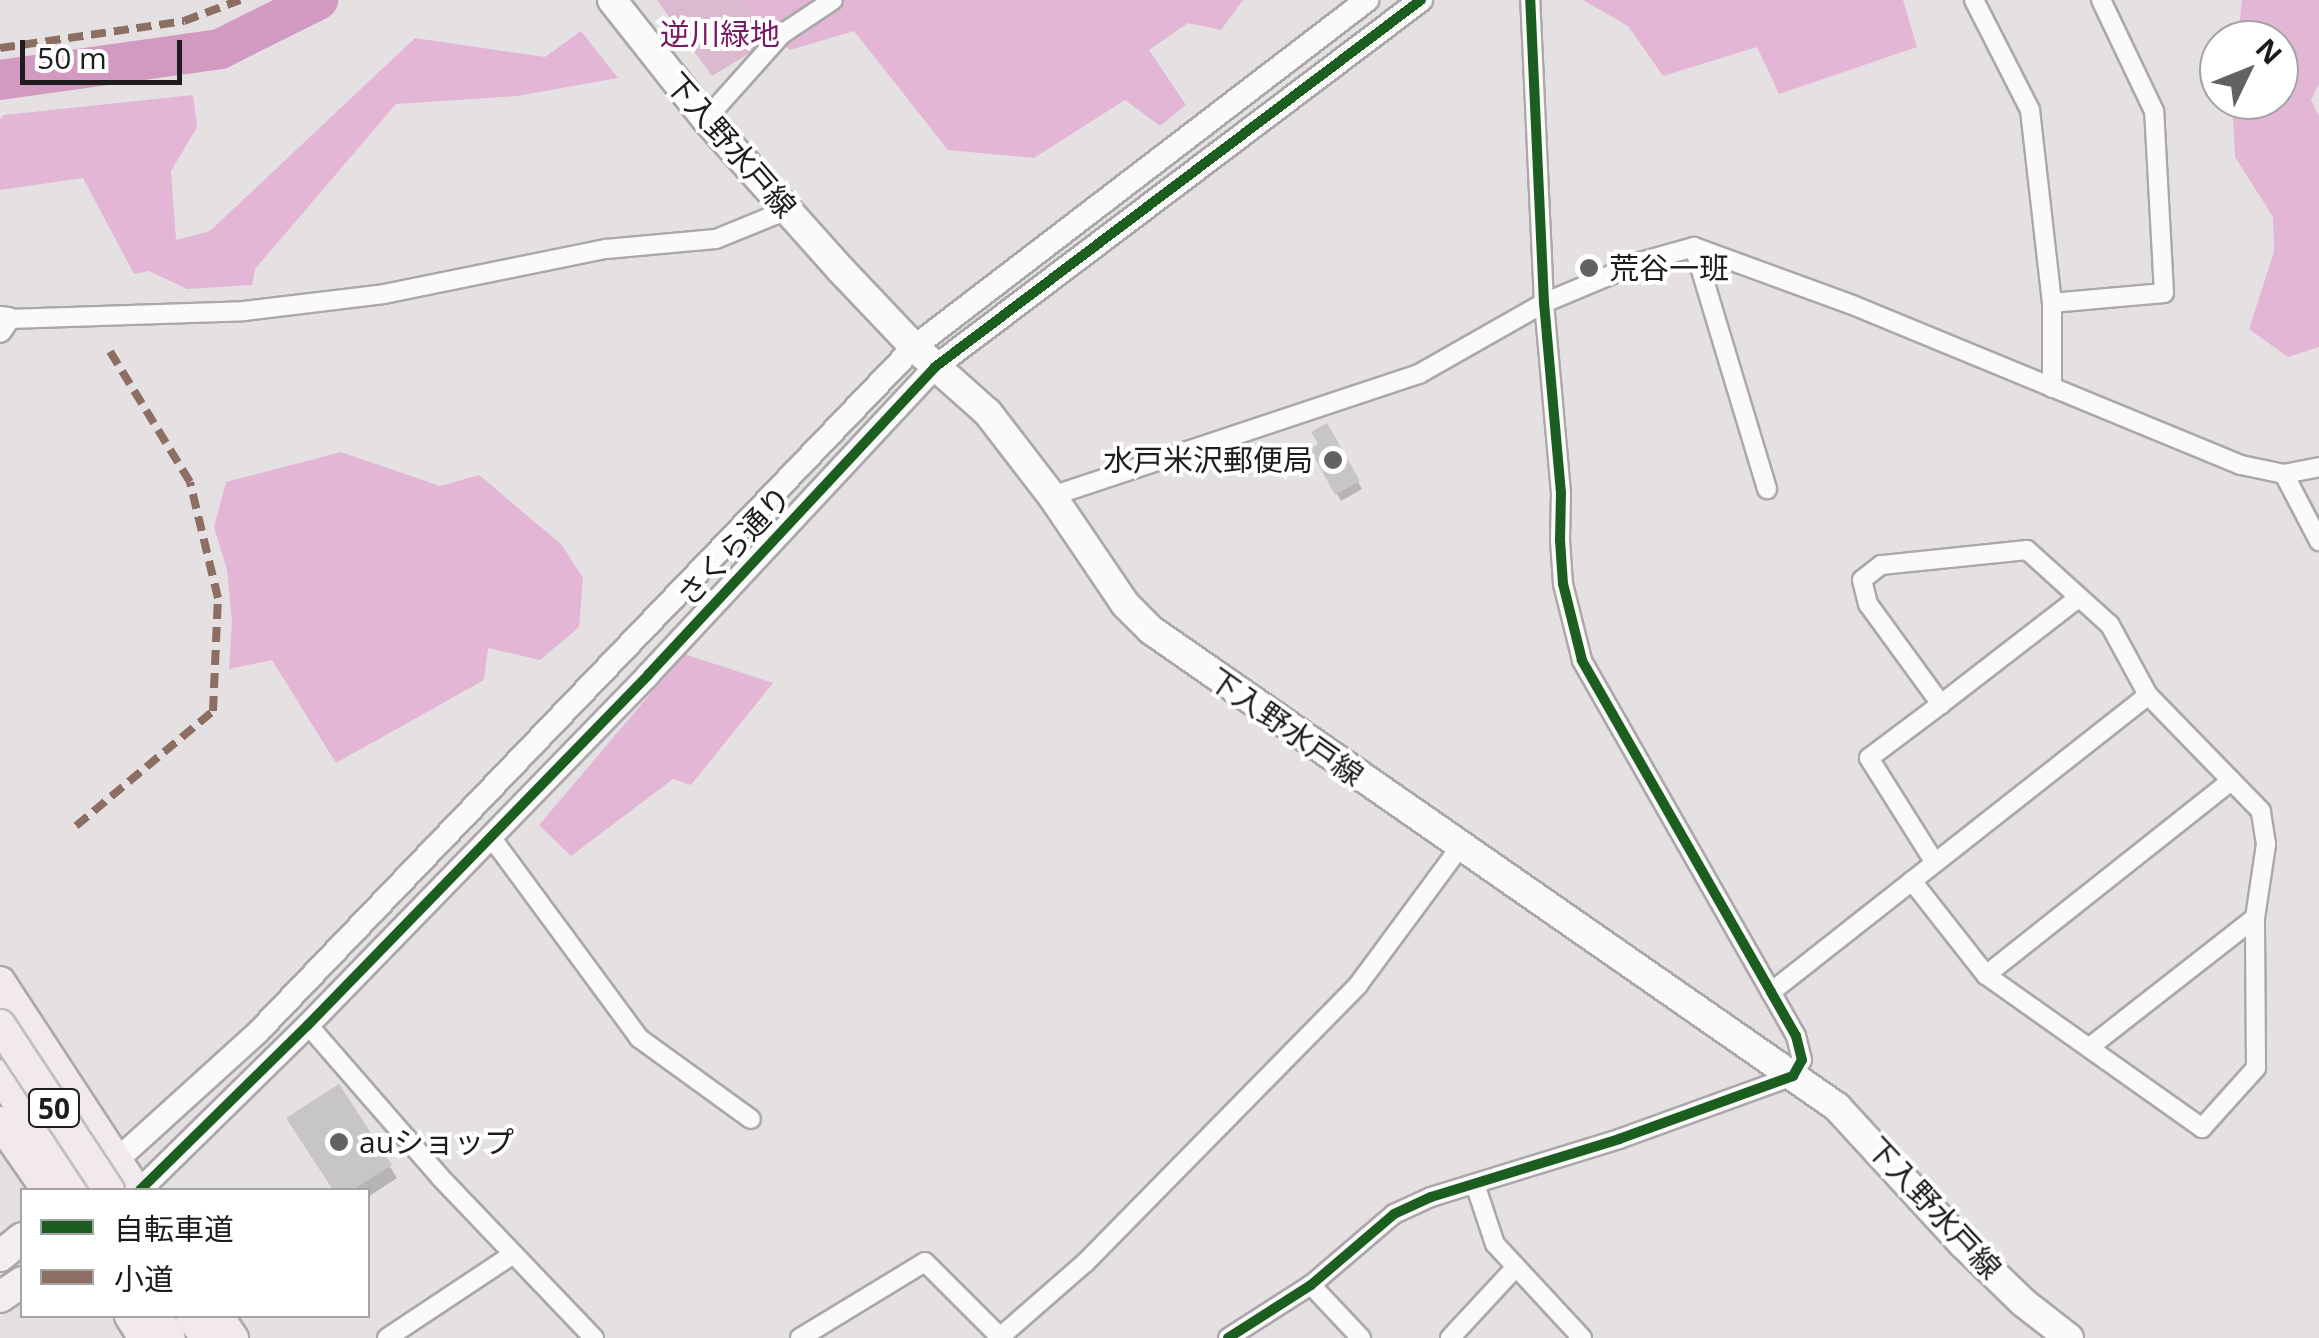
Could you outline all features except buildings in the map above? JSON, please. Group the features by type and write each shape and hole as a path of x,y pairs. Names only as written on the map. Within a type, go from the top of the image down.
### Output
{"highway":[{"path":"0,982 137,1188"},
{"name":"50","path":"0,1025 108,1188"},
{"name":"50","path":"0,1075 77,1188"},
{"path":"0,1122 46,1188"}],"main road":[{"name":"下入野水戸線","path":"612,0 706,119 787,210 914,347 988,413 1052,496 1124,604 1151,630 1793,1076 1866,1134 1962,1243 2024,1303 2069,1338"},
{"name":"さくら通り","path":"81,1188 116,1160"},
{"path":"0,1256 20,1240"}],"street":[{"path":"706,119 782,34 833,0"},
{"name":"さくら通り","path":"116,1160 258,1032 914,347 1367,0"},
{"name":"さくら通り","path":"140,1188 308,1026 935,367 1422,0"},
{"path":"1228,1338 1312,1285 1394,1214 1431,1196 1793,1076 1802,1060 1796,1036 1772,992 1582,660 1563,584 1561,494 1544,303 1530,0"},
{"path":"1974,0 2030,110 2052,303 2052,388"},
{"path":"2052,303 2164,293 2154,111 2101,0"},
{"path":"2,323 244,311 384,294 606,249 716,239 787,210"},
{"path":"1694,247 1767,489"},
{"path":"1052,496 1418,374 1544,303 1644,260 1694,247 1854,306 2188,445 2284,474 2319,467"},
{"path":"2284,474 2319,542"},
{"path":"1912,881 1986,975 2202,1128 2256,1068 2255,918 2266,844 2260,811 2148,695 2110,625 2027,550 1882,565 1862,580 1868,604 1941,704"},
{"path":"1935,863 1868,758 2077,599"},
{"path":"1772,992 2148,695"},
{"path":"1986,975 2232,781"},
{"path":"490,836 639,1038 752,1119"},
{"path":"800,1338 925,1262 1000,1338 1086,1262 1292,1048 1358,986 1461,846"},
{"path":"2091,1046 2255,918"},
{"path":"308,1026 512,1255 594,1338"},
{"path":"1475,1184 1495,1244 1582,1338"},
{"path":"387,1338 512,1255"},
{"path":"1450,1338 1516,1267"},
{"path":"1312,1285 1360,1338"}],"green space":[{"name":"逆川緑地","path":"657,0 837,0 712,76"}],"shaded area":[{"path":"742,0 1243,0 1221,30 1188,23 1149,50 1186,105 1160,126 1125,100 1034,158 948,150 854,31 790,50 741,4"},
{"path":"1583,0 1903,0 1917,47 1779,94 1757,47 1663,76 1628,26"},
{"path":"2242,0 2319,0 2319,84 2311,100 2319,116 2319,347 2288,357 2249,329 2274,252 2273,217 2235,157 2233,120 2299,120 2299,20 2240,20"},
{"path":"581,31 618,78 517,96 396,104 255,269 252,285 187,289 149,271 134,274 83,178 0,190 0,119 4,115 193,95 197,127 171,171 176,240 210,231 415,38 545,57"},
{"path":"341,452 440,486 479,475 561,544 583,578 579,627 540,660 488,648 484,680 336,763 272,660 229,669 232,622 227,570 214,527 226,482"},
{"path":"684,654 773,683 691,785 673,779 571,856 539,825"}],"waterway":[{"path":"0,80 220,49 318,0"}],"marked path":[{"path":"0,48 184,21 240,0"},
{"path":"76,826 213,711 218,598 190,482 108,348"}],"cycle path":[{"path":"142,1188 308,1025 648,675 935,367 1421,0"},
{"path":"1228,1338 1311,1285 1394,1214 1431,1197 1619,1139 1793,1076 1802,1060 1796,1036 1582,660 1563,584 1561,493 1544,303 1530,0"}],"place":[{"name":"荒谷一班","path":"1589,268"},
{"name":"水戸米沢郵便局","path":"1333,460"},
{"name":"auショップ","path":"339,1142"}]}
